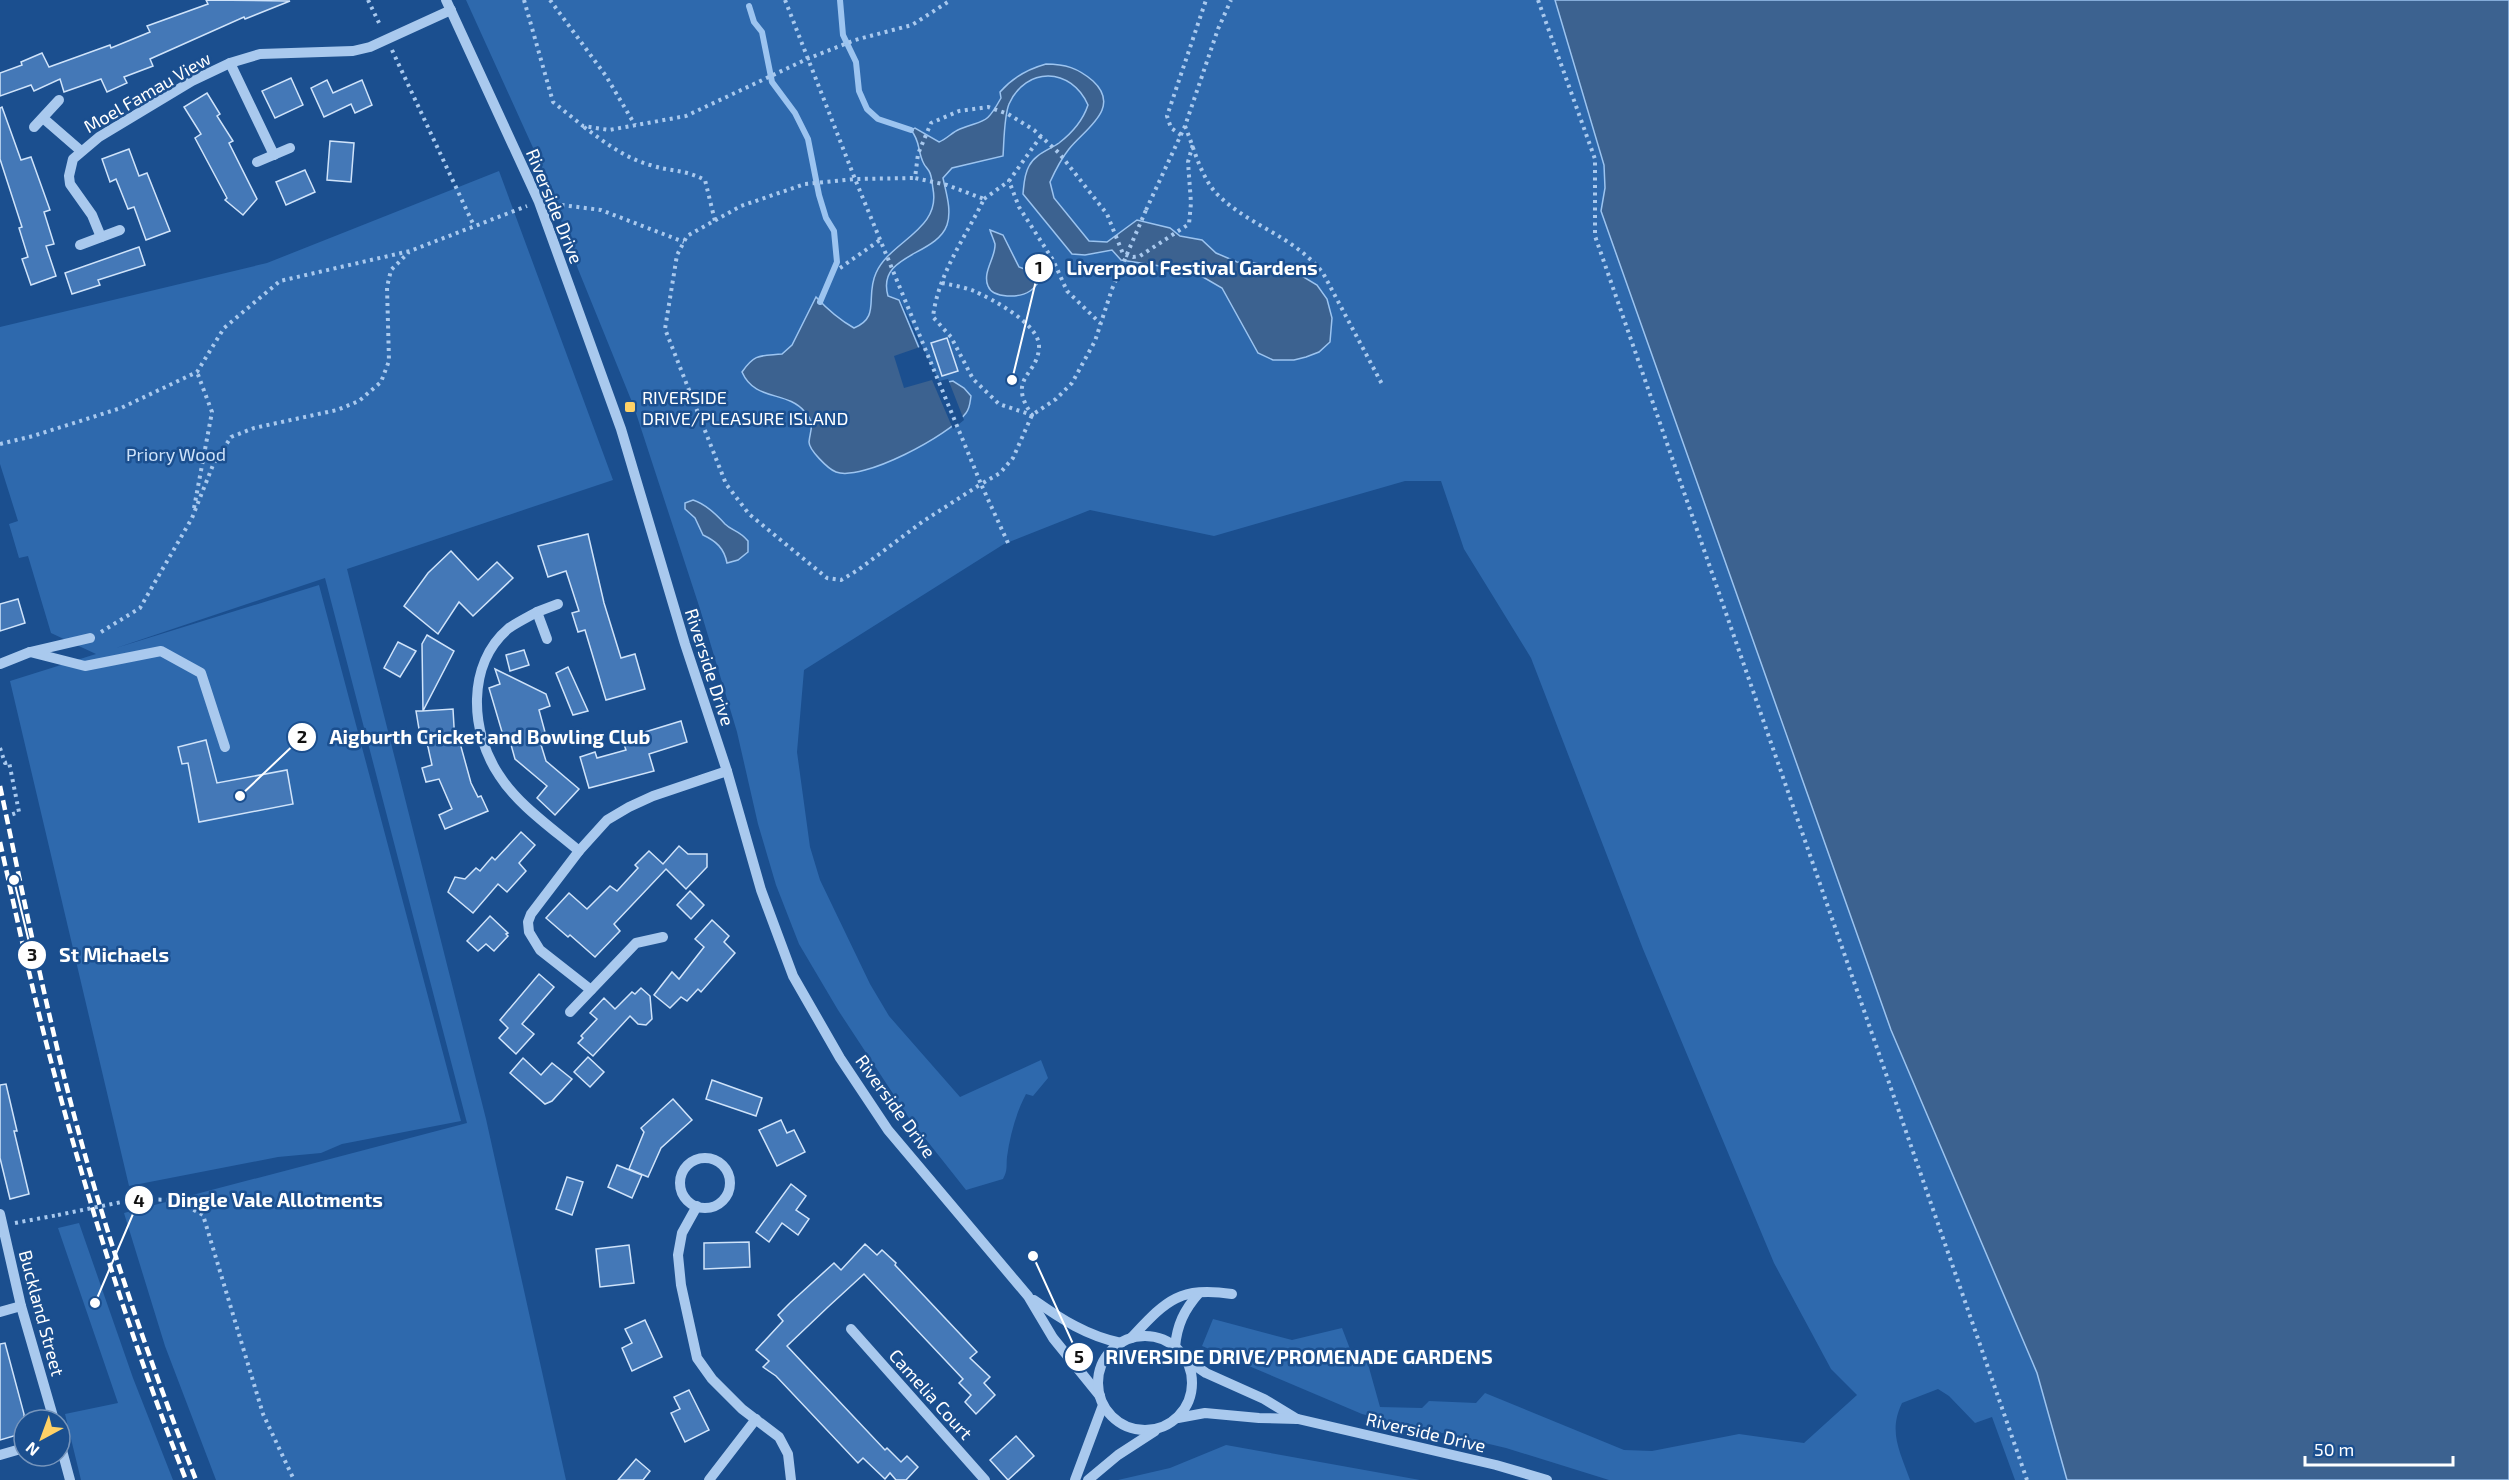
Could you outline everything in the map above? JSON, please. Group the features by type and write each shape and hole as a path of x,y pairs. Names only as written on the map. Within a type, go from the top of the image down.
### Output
{"street":[{"name":"Moel Famau View","path":"101,237 92,215 70,184 70,168 81,151 192,81 230,63 260,54 353,51 370,47 448,5"},
{"name":"Riverside Drive","path":"448,5 539,202 621,429 685,644 727,771 761,890 793,976 840,1058 888,1130 1028,1296 1053,1338 1101,1400"},
{"name":"Moel Famau View","path":"230,63 274,155"},
{"path":"34,127 59,100"},
{"name":"Moel Famau View","path":"43,118 81,151"},
{"path":"257,162 290,148"},
{"path":"80,245 120,230"},
{"path":"558,604 537,612 508,629 488,655 477,691 476,709 480,732 498,775 514,796 579,851"},
{"path":"537,612 547,639"},
{"path":"0,664 30,652 90,638"},
{"path":"30,652 86,666 161,651 201,673 225,747"},
{"path":"591,990 540,950 529,932 528,922 536,904 607,820 629,807 727,771"},
{"path":"570,1012 636,943 663,937"},
{"path":"700,1158 716,1160 728,1172 730,1180 726,1196 713,1206 696,1206 689,1203 680,1189 681,1173 692,1161 700,1158"},
{"path":"696,1206 682,1233 678,1255 681,1285 697,1358 712,1379 779,1437 788,1454 791,1480"},
{"name":"Buckland Street","path":"1,1219 21,1306 51,1408"},
{"path":"1158,1429 1142,1430 1126,1426 1113,1417 1101,1400 1098,1381 1101,1366 1110,1353 1126,1341 1164,1304 1183,1295 1213,1291 1232,1294"},
{"path":"1175,1347 1179,1325 1198,1293"},
{"name":"Riverside Drive","path":"1028,1296 1093,1336 1126,1341"},
{"path":"0,1312 21,1306"},
{"name":"Camelia Court","path":"851,1329 985,1480"},
{"path":"1088,1480 1118,1455 1178,1418 1187,1405 1192,1391 1192,1375 1186,1360 1175,1347 1162,1339 1147,1336 1126,1341"},
{"name":"Riverside Drive","path":"1186,1360 1206,1373 1264,1399 1298,1419"},
{"path":"1075,1480 1101,1400"},
{"name":"Riverside Drive","path":"1178,1418 1205,1413 1298,1419 1546,1480"},
{"path":"710,1480 756,1419"}],"path":[{"path":"368,0 474,226"},
{"path":"524,0 553,102 616,151 650,165 689,172 705,180 715,220"},
{"path":"550,0 606,76 635,125"},
{"path":"785,0 880,240 981,484 1008,543"},
{"path":"583,126 609,130 686,116 807,59 855,40 912,25 951,0"},
{"path":"1180,135 1171,128 1167,116 1206,0"},
{"path":"984,199 947,185 915,178 855,179 805,184 741,206 715,220 687,236 677,255 665,329 683,380 726,484 749,514 827,578 841,580 858,570 922,522 999,473 1013,458 1032,415 1056,399 1072,383 1095,341 1112,289 1185,126 1218,29 1231,0"},
{"path":"1538,0 1595,159 1595,236 2026,1480"},
{"path":"915,178 918,154 931,123 959,111 988,107 1008,114 1041,136 1066,161 1107,214 1123,254 1133,257 1140,256 1190,224 1188,162 1193,144"},
{"path":"1185,126 1207,181 1217,194 1238,211 1294,244 1317,265 1383,386"},
{"path":"1032,415 999,404 973,379 951,337 933,317 934,302 959,243 984,199 1009,181 1041,136"},
{"path":"1009,181 1019,207 1053,260 1067,291 1100,323"},
{"path":"0,444 121,408 197,372 224,328 280,281 410,251 539,202 601,210 684,242"},
{"path":"840,268 880,240"},
{"path":"90,638 140,608 192,518 213,465 231,437 254,428 337,410 359,400 381,382 389,361 387,287 392,270 410,251"},
{"path":"942,283 973,291 997,303 1018,316 1037,337 1039,344 1037,355 1027,372 1021,392 1024,404 1032,415"},
{"path":"192,518 212,412 197,372"},
{"path":"0,748 6,764 9,762 20,812 10,815"},
{"path":"1,1219 58,1215 136,1199 176,1200 203,1215 263,1414 294,1480"}],"green space":[{"path":"466,0 1555,0 1604,165 1605,188 1601,211 1891,1030 2037,1373 2067,1480 2015,1480 1992,1417 1975,1423 1949,1396 1938,1389 1902,1403 1898,1413 1897,1442 1910,1480 1609,1480 1506,1448 1362,1414 1202,1346 1213,1319 1292,1340 1342,1328 1355,1362 1366,1357 1380,1407 1422,1408 1429,1401 1476,1403 1485,1393 1624,1450 1652,1451 1739,1434 1804,1443 1857,1395 1831,1369 1774,1263 1643,949 1531,658 1464,549 1441,481 1405,481 1214,536 1090,510 1004,544 804,670 797,752 810,847 820,880 870,984 889,1016 960,1097 1041,1060 1048,1078 1033,1096 1026,1094 1022,1101 1012,1132 1003,1179 966,1190 909,1118 838,1010 799,944 776,885 758,824 737,732 700,609 634,407 578,269 544,172"},
{"name":"Priory Wood","path":"499,171 613,480 347,569 486,1119 566,1480 216,1480 165,1346 124,1213 467,1123 325,578 116,648 319,585 461,1121 342,1144 321,1153 278,1157 129,1186 10,681 96,654 51,633 28,556 19,558 9,524 18,521 0,464 0,327 267,263"},
{"path":"79,1223 133,1378 173,1480 81,1480 72,1443 72,1413 118,1403 58,1228"},
{"path":"1226,1445 1420,1480 1118,1480 1170,1468"}],"shaded area":[{"path":"1555,0 2509,0 2509,1480 2067,1480 2037,1373 1891,1030 1601,211 1605,188 1604,165"},
{"path":"1046,64 1065,66 1082,73 1093,81 1101,91 1104,100 1098,118 1066,153 1050,182 1054,198 1089,241 1107,242 1137,220 1170,228 1180,236 1202,240 1216,253 1237,262 1255,263 1297,273 1317,285 1327,299 1332,318 1330,342 1319,352 1306,357 1294,360 1273,360 1258,353 1222,288 1203,277 1186,270 1121,260 1112,250 1085,255 1072,254 1023,194 1024,183 1032,162 1038,155 1068,135 1080,121 1088,105 1071,83 1049,76 1037,78 1026,83 1009,104 1005,122 1003,156 952,168 943,178 949,207 947,225 941,235 931,243 898,263 887,282 888,296 899,300 919,348 938,384 953,381 971,396 967,411 943,433 884,464 848,473 836,472 812,450 809,442 811,423 805,412 798,405 755,388 742,372 755,358 782,354 792,345 816,297 854,328 867,318 876,273 892,252 922,225 933,203 931,175 924,165 911,130 915,128 939,142 957,130 985,120 1001,98 1000,92 1010,82 1033,68"},
{"path":"990,230 1003,235 1019,267 1042,276 1030,291 1007,296 995,293 988,286 987,275 995,249"},
{"path":"693,500 706,507 745,537 748,541 748,552 738,560 727,563 722,549 703,535 695,518 685,509 685,503"}],"pier":[{"path":"899,297 939,381 948,379 964,420 953,429 932,380 904,388 894,356 920,347"}],"building":[{"path":"206,0 290,1 245,19 244,17 150,59 153,66 124,77 127,83 107,92 101,79 64,92 60,79 34,91 31,85 0,96 0,73 22,65 21,62 42,53 49,67 110,45 111,48 150,32 147,26 208,4"},
{"path":"291,78 303,105 275,118 262,91"},
{"path":"327,80 333,93 362,80 372,105 355,113 351,104 324,117 311,88"},
{"path":"207,93 220,114 217,116 233,141 229,143 257,199 243,215 225,200 227,198 195,138 201,134 184,107"},
{"path":"2,107 21,160 31,157 50,210 44,212 54,244 46,246 56,276 31,285 22,259 28,257 19,228 22,227 0,159 0,108"},
{"path":"330,141 354,143 351,182 327,180"},
{"path":"129,149 139,176 147,173 170,231 146,240 134,207 128,209 116,179 110,182 102,159"},
{"path":"305,170 315,192 286,205 276,182"},
{"path":"139,247 145,265 98,280 100,285 72,294 65,273"},
{"path":"947,338 958,371 942,376 931,343"},
{"path":"588,534 604,603 621,658 635,654 645,689 606,700 585,630 578,632 572,613 579,611 566,571 548,577 538,546"},
{"path":"451,551 478,580 497,562 513,578 473,616 459,602 438,634 404,606 428,573"},
{"path":"18,599 25,623 0,631 0,604"},
{"path":"427,635 454,651 423,711 422,644"},
{"path":"398,642 416,651 400,677 384,668"},
{"path":"524,650 529,665 510,671 506,655"},
{"path":"568,667 588,711 573,715 556,673"},
{"path":"495,669 546,694 550,706 539,710 545,732 538,735 546,761 579,789 555,815 537,798 547,786 515,759 510,741 505,742 489,688 500,684"},
{"path":"453,709 455,744 460,743 471,783 478,797 481,796 488,811 445,829 439,815 452,809 439,779 426,782 422,768 432,765 424,729 419,729 416,711"},
{"path":"681,721 687,742 649,754 654,771 589,788 580,757 595,752 597,758 626,750 622,739"},
{"path":"206,740 217,783 287,770 293,804 199,822 188,763 182,764 178,747"},
{"path":"521,832 535,845 519,863 526,871 507,892 498,884 473,913 448,892 455,877 465,879 476,868 480,871 492,857 495,860"},
{"path":"679,846 688,854 707,854 707,867 686,889 666,869 614,924 620,931 595,957 546,918 569,893 587,909 610,886 617,891 638,868 635,865 649,851 663,864"},
{"path":"690,891 704,905 691,919 677,905"},
{"path":"490,916 508,933 506,934 508,936 494,951 486,944 478,951 467,941"},
{"path":"712,920 729,936 724,942 735,953 701,992 698,989 687,1001 681,997 670,1008 654,995 672,972 679,979 704,947 695,939"},
{"path":"539,974 554,987 522,1024 534,1034 516,1054 499,1038 508,1028 500,1020"},
{"path":"641,988 650,996 652,1019 646,1025 638,1024 630,1016 593,1056 578,1043 583,1038 581,1036 597,1019 590,1013 604,998 615,1009 632,992 635,994"},
{"path":"588,1057 604,1072 590,1087 574,1072"},
{"path":"523,1058 541,1075 552,1063 572,1079 552,1101 545,1104 510,1073"},
{"path":"712,1080 762,1098 756,1116 706,1099"},
{"path":"6,1084 29,1194 10,1199 0,1158 0,1085"},
{"path":"673,1099 692,1120 661,1148 648,1177 629,1169 644,1132 641,1128"},
{"path":"781,1120 787,1133 794,1130 805,1152 777,1166 759,1130"},
{"path":"617,1165 642,1175 632,1198 608,1187"},
{"path":"567,1177 583,1182 572,1215 556,1209"},
{"path":"791,1184 806,1196 796,1210 809,1219 798,1235 782,1223 769,1242 756,1232"},
{"path":"749,1242 750,1267 704,1269 704,1243"},
{"path":"865,1244 877,1255 882,1250 896,1263 895,1265 977,1352 970,1358 990,1377 984,1383 995,1395 976,1414 965,1402 971,1395 959,1383 963,1379 864,1274 787,1346 885,1450 887,1448 901,1462 907,1456 918,1467 906,1480 896,1480 890,1473 885,1479 863,1458 858,1463 776,1376 763,1367 769,1361 756,1350 783,1321 778,1315 790,1303 834,1263 841,1270"},
{"path":"629,1245 634,1283 600,1287 596,1249"},
{"path":"645,1320 662,1357 632,1371 622,1348 632,1343 625,1329"},
{"path":"5,1343 22,1408 12,1408 12,1436 0,1440 0,1344"},
{"path":"689,1390 709,1430 685,1442 671,1413 680,1409 674,1397"},
{"path":"1016,1436 1034,1456 1008,1480 990,1460"},
{"path":"636,1459 650,1471 643,1480 618,1480"}],"waterway":[{"path":"840,0 843,35 856,62 859,91 867,109 878,119 911,130"},
{"path":"749,6 754,22 762,32 772,82 795,113 808,139 819,195 826,218 834,231 837,262 820,302"}],"railway":[{"path":"0,786 48,1007 84,1151 136,1317 196,1480"},
{"path":"0,842 40,1017 76,1153 127,1318 186,1480"}],"place":[{"name":"Liverpool Festival Gardens","path":"1012,380"},
{"name":"RIVERSIDE DRIVE/PLEASURE ISLAND","path":"630,407"},
{"name":"Aigburth Cricket and Bowling Club","path":"240,796"},
{"name":"St Michaels","path":"14,880"},
{"name":"RIVERSIDE DRIVE/PROMENADE GARDENS","path":"1033,1256"},
{"name":"Dingle Vale Allotments","path":"95,1303"}]}
